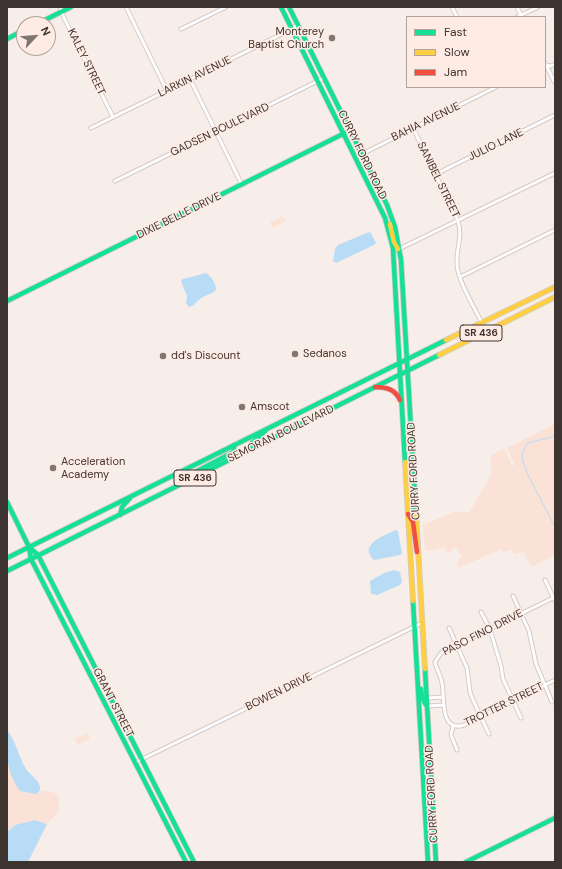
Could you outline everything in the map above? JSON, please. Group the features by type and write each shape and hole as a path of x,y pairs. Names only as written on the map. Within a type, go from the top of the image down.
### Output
{"main road":[{"path":"50,16 61,9 71,7"},
{"name":"CURRY FORD ROAD","path":"281,7 385,218 393,248 428,862"},
{"name":"CURRY FORD ROAD","path":"289,7 387,206 395,227 399,249 408,370 436,862"},
{"path":"7,39 16,34"},
{"name":"DIXIE BELLE DRIVE","path":"7,301 350,131"},
{"path":"385,218 390,224 396,248 399,249"},
{"name":"SEMORAN BOULEVARD","path":"7,558 407,358 555,287"},
{"name":"SEMORAN BOULEVARD","path":"7,571 555,296"},
{"path":"375,387 388,388 392,390 399,397 401,404"},
{"path":"251,449 251,444 268,428"},
{"path":"175,487 180,480 230,454 234,451 234,445"},
{"path":"405,460 408,468 411,505 416,511"},
{"path":"120,514 124,504 134,495"},
{"name":"GRANT STREET","path":"7,502 29,547 32,559 186,862"},
{"path":"408,514 413,520 415,546 419,559"},
{"name":"GRANT STREET","path":"29,547 38,555 194,862"},
{"path":"417,662 422,697 427,706"},
{"path":"419,708 425,715 426,742 430,766"},
{"path":"422,755 427,783 428,786 432,788"},
{"path":"466,862 555,818"}],"street":[{"path":"126,7 167,91"},
{"path":"181,29 226,7"},
{"path":"452,7 457,16"},
{"path":"517,7 520,16 538,7"},
{"name":"KALEY STREET","path":"61,9 113,118"},
{"name":"LARKIN AVENUE","path":"91,128 292,29 297,24"},
{"path":"546,67 555,83"},
{"name":"GADSEN BOULEVARD","path":"115,181 324,78"},
{"path":"190,79 242,185"},
{"name":"BAHIA AVENUE","path":"356,157 491,88"},
{"path":"326,97 332,94"},
{"name":"JULIO LANE","path":"436,174 555,115"},
{"name":"SANIBEL STREET","path":"413,128 458,221 461,234 457,251 457,265 460,277 482,323"},
{"path":"399,249 555,173"},
{"path":"460,277 555,230"},
{"path":"545,580 554,599"},
{"path":"513,596 529,631 536,664 552,702"},
{"name":"PASO FINO DRIVE","path":"444,705 442,682 436,669 435,662 441,653 554,599"},
{"path":"481,612 490,629 501,666 503,679 521,718"},
{"path":"64,622 71,618"},
{"name":"BOWEN DRIVE","path":"136,762 422,623"},
{"path":"449,628 467,668 470,692 489,734"},
{"path":"85,663 92,660"},
{"name":"TROTTER STREET","path":"444,705 445,716 449,722 453,726 459,727 555,680"},
{"path":"427,698 443,697"},
{"path":"427,706 444,705"},
{"path":"110,711 116,708"},
{"path":"114,720 120,716"},
{"path":"453,726 451,735 457,750"},
{"path":"156,803 164,802"},
{"path":"159,808 164,802"}],"shaded area":[{"path":"283,216 286,221 273,228 270,222"},
{"path":"555,424 555,555 531,567 524,552 515,554 512,550 508,550 503,553 501,549 459,568 457,565 458,561 462,557 455,547 450,553 443,547 431,551 426,550 423,525 456,511 469,513 492,473 490,457 504,448 512,465 515,466 507,448"},
{"path":"87,733 90,738 78,745 75,739"},
{"path":"7,765 36,794 44,790 58,794 59,811 47,824 35,820 15,825 7,832"}],"water":[{"path":"369,232 376,243 374,245 336,263 333,261 335,249 338,245"},
{"path":"206,273 213,280 216,290 201,298 189,307 186,303 187,296 181,281 183,279"},
{"path":"396,530 398,531 402,553 400,555 374,560 370,555 369,550 371,545 374,541"},
{"path":"394,570 400,572 402,582 400,585 377,595 371,594 370,581 384,573"},
{"path":"7,730 26,770 36,779 39,784 40,790 36,794 20,791 15,783 9,769"},
{"path":"35,820 47,824 28,862 7,862 7,832 15,825"}],"waterway":[{"path":"555,436 528,443 523,451 522,459 528,475 555,527"}],"traffic: fast":[{"path":"53,16 71,7"},
{"path":"281,7 385,218 393,248 405,462"},
{"path":"289,7 387,205 395,227 401,260 416,513"},
{"path":"7,39 16,34"},
{"path":"7,301 347,132"},
{"path":"7,558 446,340"},
{"path":"7,571 439,355"},
{"path":"251,449 251,444 266,430"},
{"path":"175,487 180,480 230,454 234,451 234,445"},
{"path":"410,497 411,505 416,511"},
{"path":"120,515 122,507 130,498"},
{"path":"7,502 29,547 31,559 186,862"},
{"path":"29,547 38,555 194,862"},
{"path":"413,601 428,862"},
{"path":"425,669 436,862"},
{"path":"421,689 422,697 426,705"},
{"path":"466,862 555,818"}],"traffic: slow":[{"path":"390,224 394,242 398,249"},
{"path":"446,340 555,287"},
{"path":"439,355 555,297"},
{"path":"405,462 413,601"},
{"path":"416,513 425,669"}],"traffic: jam":[{"path":"375,387 390,389 396,393 400,400"},
{"path":"408,514 413,522 417,552"}],"place":[{"name":"Monterey Baptist Church","path":"332,38"},
{"name":"Sedanos","path":"295,354"},
{"name":"dd's Discount","path":"163,356"},
{"name":"Amscot","path":"242,407"},
{"name":"Acceleration Academy","path":"53,468"}]}
